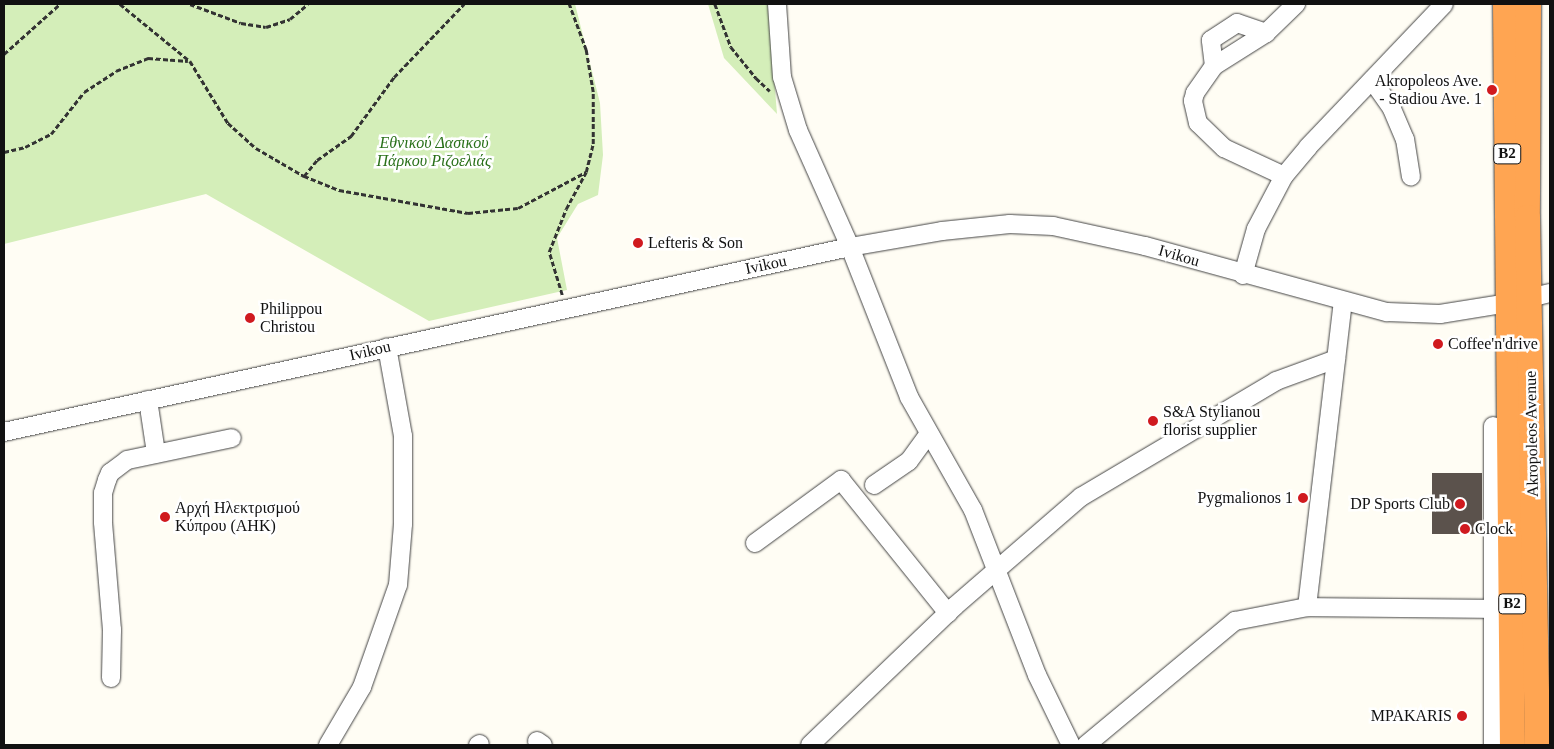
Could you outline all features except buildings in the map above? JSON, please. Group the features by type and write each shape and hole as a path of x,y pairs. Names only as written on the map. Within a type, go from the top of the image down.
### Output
{"highway":[{"name":"Akropoleos Avenue","path":"1505,4 1530,299 1512,745"},
{"name":"Akropoleos Avenue","path":"1528,4 1527,216 1537,745"}],"street":[{"path":"777,4 782,77 798,130 850,247 909,397 974,510 1037,675 1070,745"},
{"path":"1284,176 1224,148 1198,123 1193,101 1194,93 1214,66 1266,33 1296,4"},
{"path":"1243,275 1256,229 1284,176 1308,147 1444,4"},
{"path":"1214,66 1211,40 1237,23 1266,33"},
{"path":"1372,80 1392,109 1406,139 1411,177"},
{"name":"Ivikou","path":"4,432 566,307 850,247 942,231 1010,224 1053,226 1145,246 1343,302 1413,315 1530,299"},
{"path":"1307,607 1343,302"},
{"path":"328,745 362,687 398,585 404,524 403,436 387,347"},
{"path":"810,745 948,613 1081,497 1276,381 1336,359"},
{"path":"148,400 156,452"},
{"path":"1493,745 1494,426"},
{"path":"874,485 909,461 929,433"},
{"path":"111,678 112,630 103,493 110,473 118,466 156,452 232,438"},
{"path":"755,543 840,480 948,613"},
{"path":"1086,745 1235,621 1307,607 1494,609"}],"path":[{"path":"4,54 60,4"},
{"path":"120,4 190,61 228,123 256,148 304,176 339,190 468,213 518,208 586,172"},
{"path":"190,4 240,23 266,27 290,19 308,4"},
{"path":"304,176 317,160 351,136 394,77 464,4"},
{"path":"566,307 549,252 566,209 586,172 594,144 593,92 586,50 569,4"},
{"path":"715,4 732,47 744,63 774,94 790,101"},
{"path":"4,152 25,147 52,134 84,92 116,71 148,58 190,61"}],"green space":[{"name":"Εθνικού Δασικού Πάρκου Ριζοελιάς","path":"4,4 575,4 600,103 603,155 598,195 578,204 557,238 567,290 429,321 206,194 4,244"},
{"path":"708,4 768,4 777,114 724,58"}],"place":[{"name":"Akropoleos Ave. - Stadiou Ave. 1","path":"1492,90"},
{"name":"Lefteris & Son","path":"638,243"},
{"name":"Philippou Christou","path":"250,318"},
{"name":"Coffee'n'drive","path":"1438,344"},
{"name":"S&A Stylianou florist supplier","path":"1153,421"},
{"name":"Pygmalionos 1","path":"1303,498"},
{"name":"DP Sports Club","path":"1460,504"},
{"name":"Αρχή Ηλεκτρισμού Κύπρου (ΑΗΚ)","path":"165,517"},
{"name":"Clock","path":"1465,529"},
{"name":"MPAKARIS","path":"1462,716"}]}
